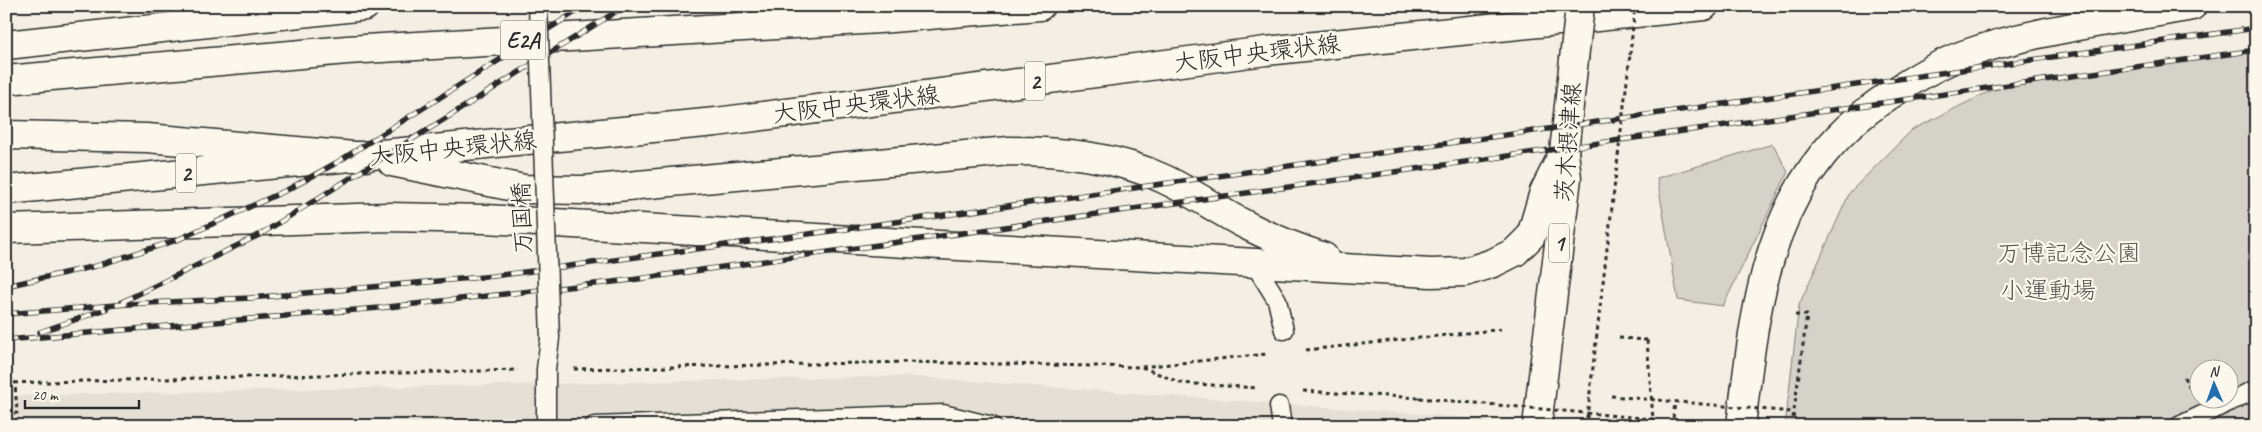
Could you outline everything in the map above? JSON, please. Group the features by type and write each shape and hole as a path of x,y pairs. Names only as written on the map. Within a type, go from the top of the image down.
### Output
{"main road":[{"path":"6,45 364,6"},
{"name":"E2A","path":"6,80 347,50 879,19 1040,6"},
{"name":"茨木摂津線","path":"1536,426 1567,178 1564,152 1580,6"},
{"name":"大阪中央環状線","path":"6,190 716,122 1266,51 1704,6"},
{"path":"1741,426 1753,328 1765,273 1778,232 1799,189 1825,151 1852,123 1894,92 1962,55 2028,37 2192,6"},
{"path":"6,135 147,138 366,157 524,190 584,190 1009,151 1048,151 1088,156 1163,178 1249,227 1290,246 1359,268"},
{"path":"6,229 361,218 486,219 1431,273 1465,272 1493,263 1515,252 1531,236 1544,192 1564,152"}],"lane":[{"name":"万国橋","path":"538,6 550,338 546,369 546,426"},
{"path":"1254,262 1278,300 1284,330"},
{"path":"2179,426 2256,389"},
{"path":"1279,406 1282,426"},
{"path":"594,426 943,414 992,426"}],"path":[{"path":"1586,426 1635,6"},
{"path":"1790,315 1807,315 1792,426"},
{"path":"1298,350 1504,329"},
{"path":"1619,338 1647,340 1653,426"},
{"path":"6,383 908,362 1141,367 1268,354"},
{"path":"6,414 16,412 15,383"},
{"path":"1611,396 1793,412"},
{"path":"1419,398 1653,419"},
{"path":"1672,426 1674,403"}],"shaded area":[{"path":"902,376 1488,419 1487,426 6,426 6,396"}],"green space":[{"name":"万博記念公園","path":"2256,49 2256,426 1785,426 1799,305 1850,192 1912,130 1992,90"},
{"path":"1773,144 1788,172 1723,306 1678,300 1657,178"}],"railway":[{"path":"6,286 96,266 177,240 289,189 336,163 585,6"},
{"path":"122,302 261,234 625,6"},
{"path":"6,314 128,304 250,298 494,276 846,229 2256,28"},
{"path":"6,340 379,308 631,280 2256,50"},
{"path":"40,332 106,309"}],"park label":[{"name":"小運動場","path":"2048,290"}]}
